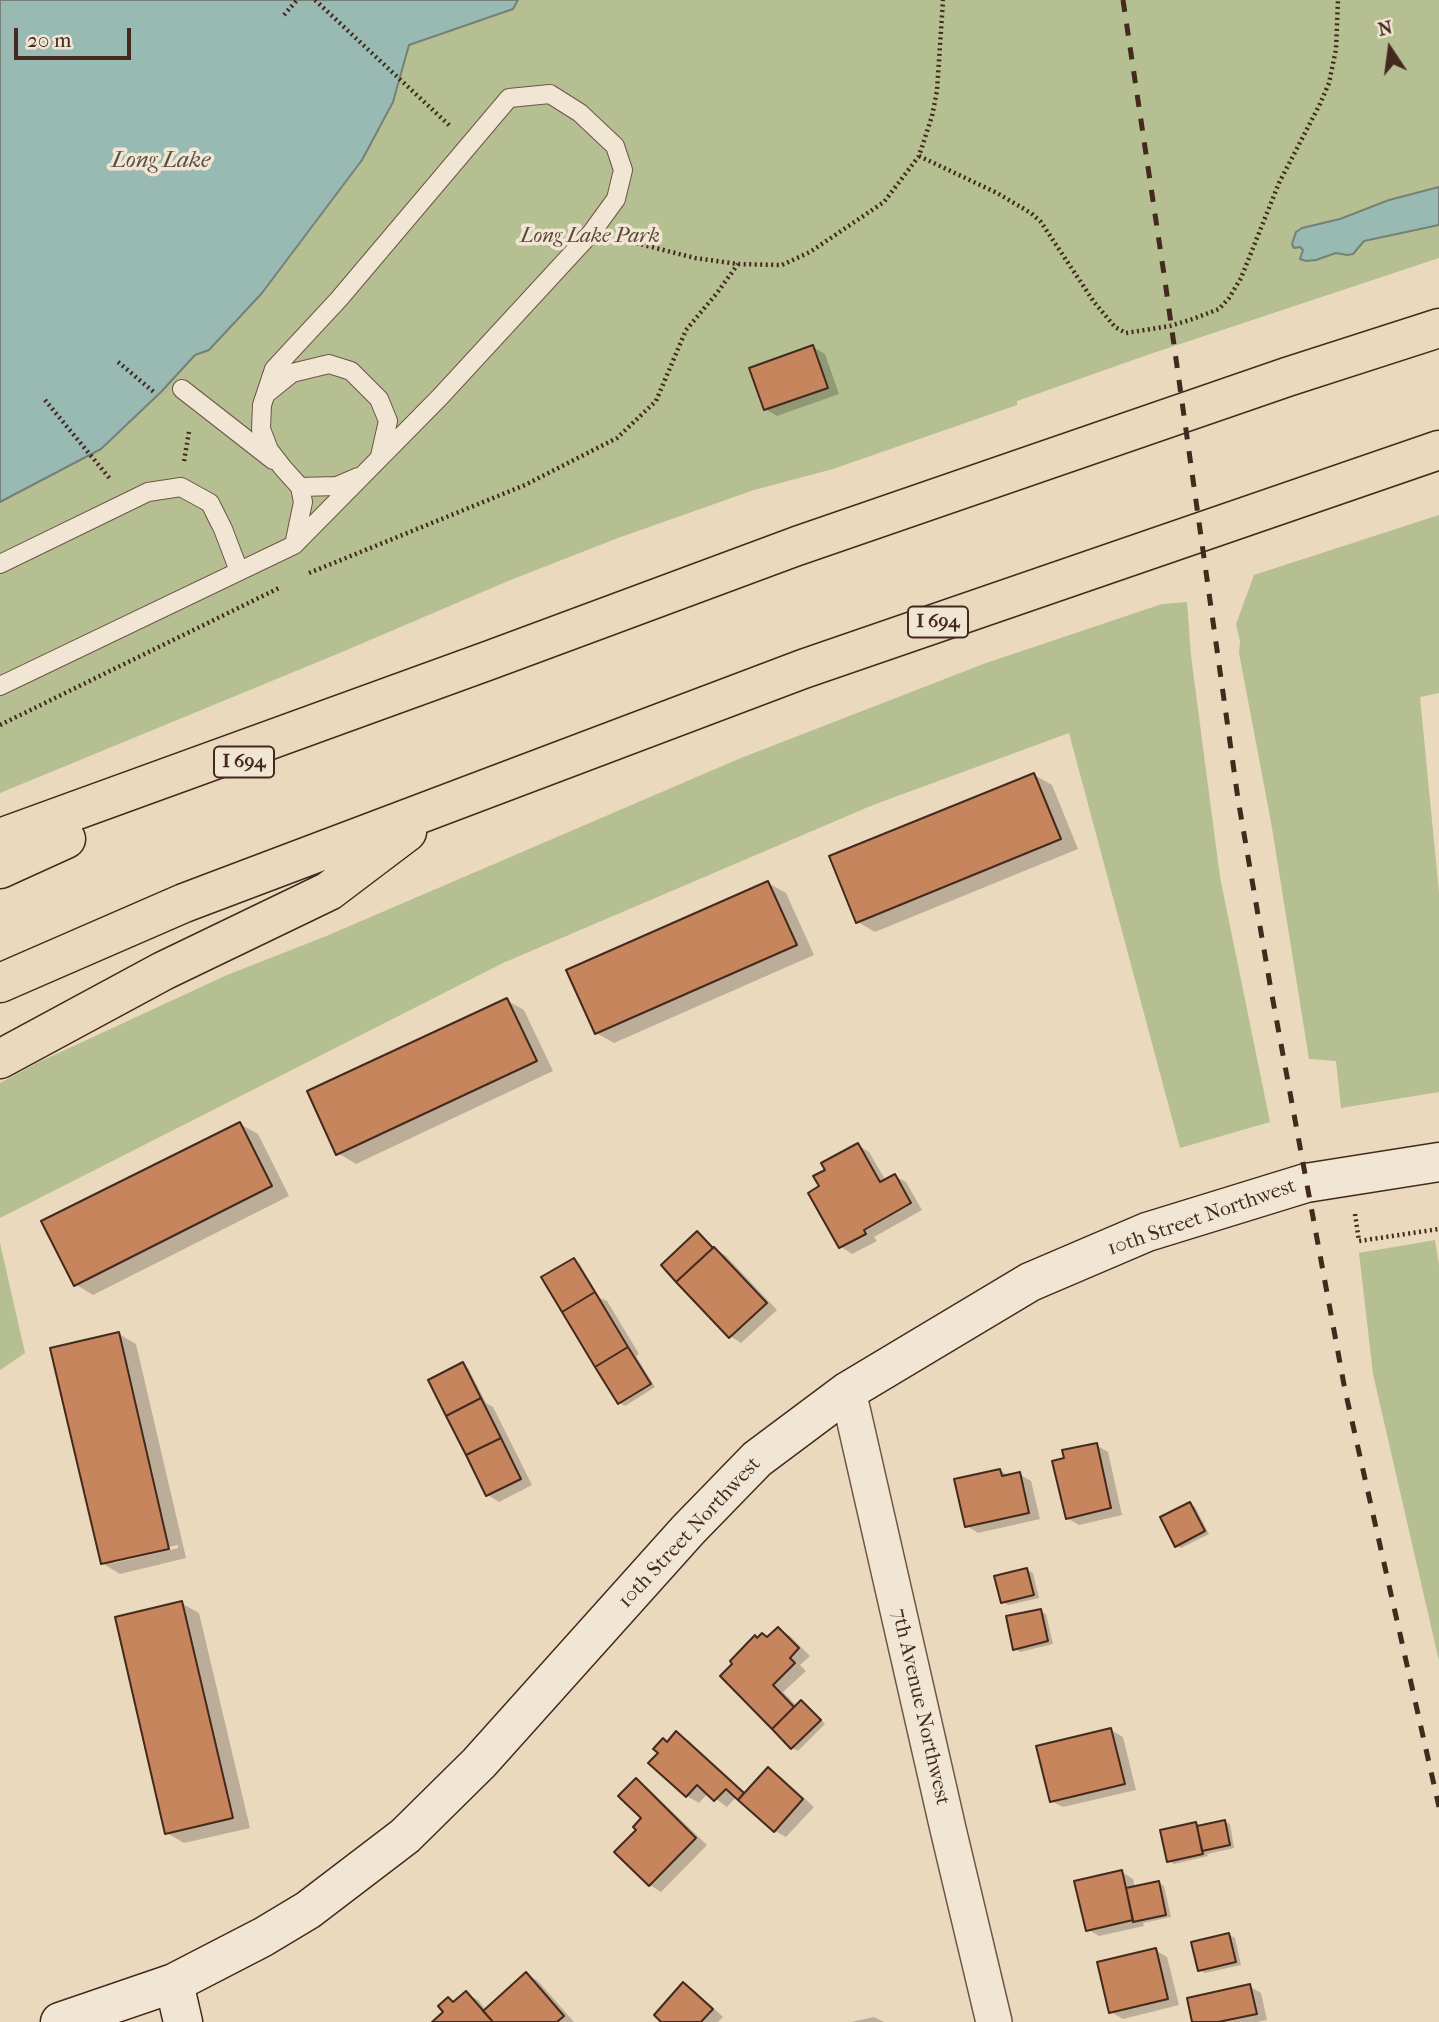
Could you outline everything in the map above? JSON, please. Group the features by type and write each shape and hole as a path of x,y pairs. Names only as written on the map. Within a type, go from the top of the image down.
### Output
{"highway":[{"name":"I 694","path":"0,869 314,732 490,660 985,480 1439,328"},
{"name":"I 694","path":"0,984 184,903 803,669 1439,450"},
{"path":"0,838 490,660"},
{"path":"0,1059 163,971 329,891 442,805"}],"street":[{"name":"10th Street Northwest","path":"60,2022 174,1983 262,1937 308,1910 405,1836 479,1763 688,1530 757,1459 848,1391 1030,1282 1147,1232 1306,1183 1439,1162"},
{"name":"7th Avenue Northwest","path":"848,1391 994,2022"},
{"path":"174,1983 183,2022"}],"lane":[{"path":"0,686 294,545 440,397 592,232 616,199 623,170 615,145 580,113 550,94 509,98 339,299 274,369 262,405 261,429 269,450 300,487 303,502 294,545"},
{"path":"264,396 292,373 328,364 351,371 379,399 388,421 380,458 360,475 337,486 300,487"},
{"path":"182,389 283,468"},
{"path":"0,564 148,492 180,488 210,503 239,571"}],"path":[{"path":"284,15 297,0"},
{"path":"315,0 438,115"},
{"path":"592,232 695,258 738,264 782,265 810,252 884,202 919,156 932,116 936,91 943,0"},
{"path":"919,156 997,193 1041,222 1094,302 1115,327 1126,333 1194,319 1219,309 1241,278 1279,183 1320,104 1329,83 1336,49 1338,0"},
{"path":"298,579 326,565 525,485 617,438 656,401 686,330 738,264"},
{"path":"118,362 164,400"},
{"path":"45,400 94,460"},
{"path":"180,488 190,424"},
{"path":"0,725 285,585"},
{"path":"1357,1227 1359,1241 1439,1229"}],"green space":[{"name":"Long Lake Park","path":"519,0 1439,0 1439,258 1153,353 1017,401 1017,405 833,469 754,490 618,538 508,581 0,793 0,502 101,449 161,392 195,355 209,350 393,102 409,45 512,9"},
{"path":"1439,515 1439,693 1420,697 1439,893 1439,1092 1341,1108 1336,1061 1309,1059 1236,624 1254,575"},
{"path":"1187,602 1191,656 1220,877 1270,1122 1180,1148 1069,733 873,805 503,963 0,1218 0,1083 39,1062 227,975 324,937 741,758 986,663 1162,604"},
{"path":"1435,1240 1439,1265 1439,1661 1373,1374 1359,1253"},
{"path":"0,1243 25,1353 0,1370"}],"water":[{"name":"Long Lake","path":"0,0 518,0 513,9 409,45 393,102 362,160 262,293 209,350 195,355 161,392 101,449 0,502"},
{"path":"1439,187 1439,225 1364,241 1353,254 1336,253 1316,260 1300,259 1303,250 1300,247 1294,248 1292,244 1296,232 1302,228 1340,219 1389,200"}],"building":[{"path":"813,345 828,388 764,410 749,368"},
{"path":"1034,773 1061,839 856,923 829,856"},
{"path":"768,881 797,945 595,1034 566,970"},
{"path":"507,998 537,1061 336,1155 307,1091"},
{"path":"240,1122 272,1186 74,1286 41,1221"},
{"path":"858,1143 880,1182 895,1174 911,1203 864,1230 866,1234 839,1248 808,1193 819,1186 813,1176 825,1170 821,1163"},
{"path":"697,1231 713,1248 676,1282 661,1265"},
{"path":"714,1247 767,1303 729,1338 676,1282"},
{"path":"574,1258 595,1292 562,1312 541,1277"},
{"path":"595,1292 628,1347 595,1367 562,1312"},
{"path":"119,1332 169,1549 101,1564 50,1348"},
{"path":"628,1347 651,1384 618,1404 595,1367"},
{"path":"463,1362 481,1398 446,1416 428,1380"},
{"path":"481,1398 501,1438 466,1455 446,1416"},
{"path":"501,1438 521,1479 486,1496 466,1455"},
{"path":"1097,1443 1111,1508 1066,1519 1052,1461 1064,1458 1062,1450"},
{"path":"1000,1469 1002,1476 1020,1472 1029,1513 965,1527 954,1479"},
{"path":"1190,1502 1205,1531 1175,1547 1160,1517"},
{"path":"1027,1568 1034,1595 1001,1603 994,1576"},
{"path":"182,1601 233,1818 165,1834 115,1617"},
{"path":"1041,1609 1048,1641 1013,1650 1006,1616"},
{"path":"778,1627 799,1648 790,1658 795,1663 773,1685 794,1707 772,1729 720,1676 732,1664 730,1661 755,1635 757,1638 762,1633 767,1637"},
{"path":"801,1700 821,1720 791,1749 772,1729"},
{"path":"1111,1728 1125,1784 1050,1802 1036,1746"},
{"path":"676,1731 744,1793 738,1800 726,1789 714,1801 697,1785 686,1797 648,1763 658,1753 653,1749 663,1738 667,1742"},
{"path":"768,1767 803,1799 774,1832 738,1800"},
{"path":"636,1778 696,1838 649,1886 614,1852 636,1830 633,1827 641,1818 618,1796"},
{"path":"1225,1820 1230,1845 1202,1851 1197,1826"},
{"path":"1196,1822 1203,1854 1167,1862 1160,1830"},
{"path":"1122,1870 1133,1920 1086,1931 1074,1881"},
{"path":"1159,1881 1166,1915 1133,1922 1126,1888"},
{"path":"1229,1933 1236,1962 1198,1971 1191,1942"},
{"path":"1156,1948 1168,1999 1109,2013 1097,1962"},
{"path":"526,1972 564,2016 557,2022 493,2022 483,2011"},
{"path":"683,1982 713,2009 701,2022 661,2022 654,2015"},
{"path":"1250,1984 1257,2014 1218,2022 1192,2022 1187,1998"},
{"path":"466,1991 493,2022 432,2022 443,2012 438,2006 448,1997 453,2002"}],"railway":[{"path":"1123,0 1238,799 1271,990 1345,1390 1439,1807"}]}
